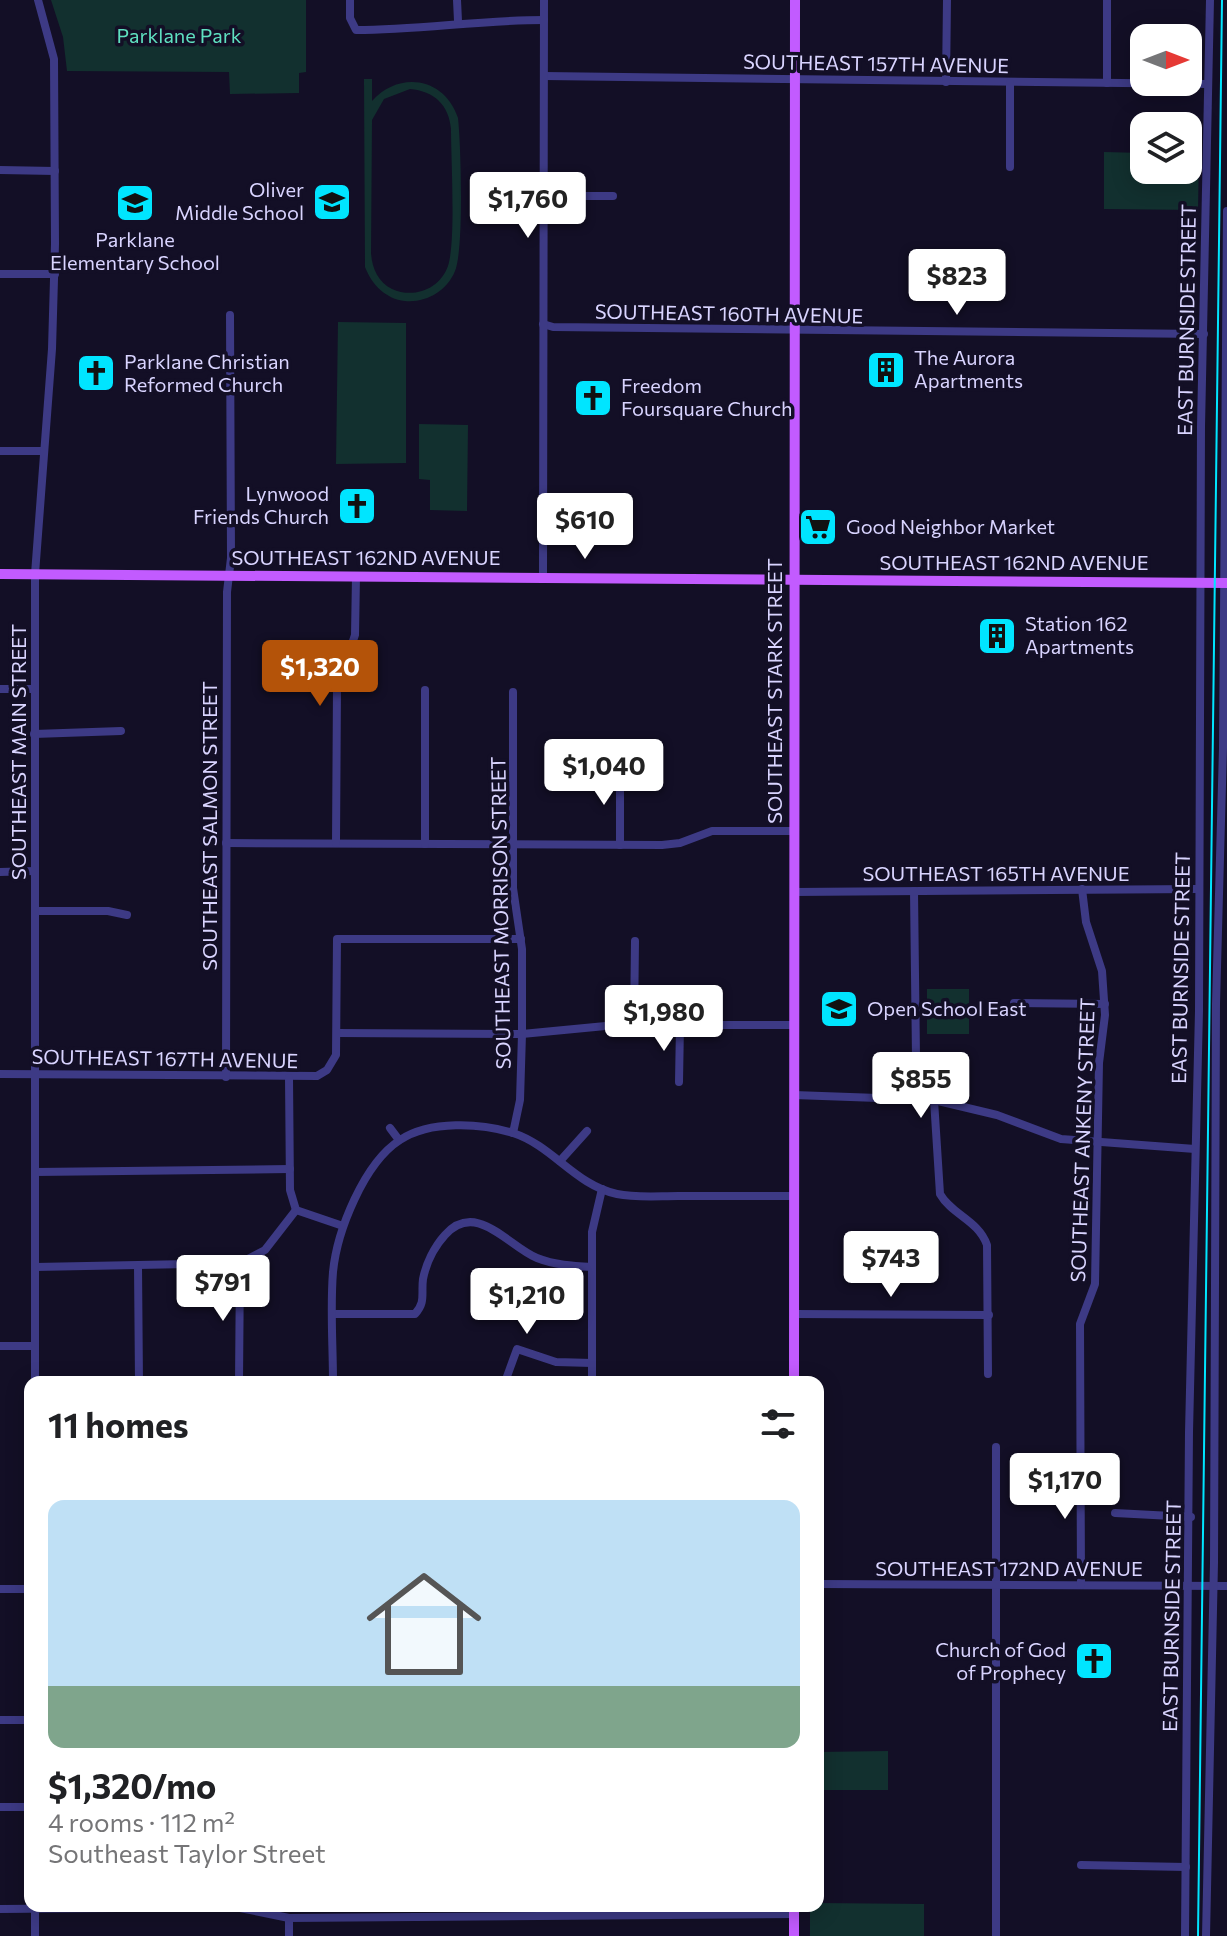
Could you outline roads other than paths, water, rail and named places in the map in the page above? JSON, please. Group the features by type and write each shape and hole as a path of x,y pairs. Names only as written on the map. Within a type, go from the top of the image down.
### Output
{"main road":[{"name":"SOUTHEAST STARK STREET","path":"794,1376 795,0"},
{"name":"SOUTHEAST 162ND AVENUE","path":"0,574 1226,583"},
{"path":"794,1912 794,1936"}],"street":[{"name":"SOUTHEAST MAIN STREET","path":"35,1376 35,574 55,274 54,59 38,0"},
{"path":"350,0 350,18 356,30 400,29 458,21 544,20"},
{"path":"457,0 458,21"},
{"path":"543,577 544,0"},
{"path":"946,82 947,0"},
{"path":"1107,0 1107,83"},
{"name":"EAST BURNSIDE STREET","path":"1185,1936 1198,889 1206,583 1204,334 1210,0"},
{"name":"SOUTHEAST 157TH AVENUE","path":"544,76 1207,84"},
{"path":"1010,83 1010,167"},
{"path":"0,170 55,171"},
{"path":"544,196 613,196"},
{"name":"EAST BURNSIDE STREET","path":"1206,1936 1223,892 1227,211"},
{"path":"0,274 55,274"},
{"name":"SOUTHEAST SALMON STREET","path":"226,1077 230,315"},
{"name":"SOUTHEAST 160TH AVENUE","path":"543,324 553,327 794,331 1204,334"},
{"path":"0,451 44,451"},
{"path":"336,843 337,687 355,635 356,576"},
{"path":"0,689 34,689"},
{"path":"425,690 425,844"},
{"name":"SOUTHEAST MORRISON STREET","path":"513,692 514,900 521,939 522,1034 520,1100 513,1133"},
{"path":"34,734 121,731"},
{"path":"620,768 620,845"},
{"path":"226,843 672,845 718,831 793,831"},
{"path":"0,872 35,871"},
{"name":"SOUTHEAST ANKENY STREET","path":"1081,1585 1080,1324 1095,1284 1105,1004 1102,971 1086,922 1082,889"},
{"name":"SOUTHEAST 165TH AVENUE","path":"794,892 1198,889"},
{"path":"914,891 916,1058 921,1078 934,1100 940,1194 947,1207 975,1226 987,1245 988,1374"},
{"path":"35,911 108,911 127,915"},
{"path":"521,939 337,939 337,1033 522,1034 634,1025 793,1025"},
{"path":"634,1025 635,941"},
{"path":"1014,1003 1105,1004"},
{"path":"679,1082 680,1025"},
{"name":"SOUTHEAST 167TH AVENUE","path":"0,1074 317,1076 327,1070 336,1055 337,1033"},
{"path":"289,1078 291,1202 296,1210 343,1226"},
{"path":"794,1095 934,1100 997,1115 1036,1132 1098,1144 1195,1149"},
{"path":"997,1115 1002,1106"},
{"path":"333,1376 333,1271 343,1226 365,1182 399,1140 438,1128 483,1127 531,1140 602,1189 626,1195 793,1196"},
{"path":"390,1128 399,1140"},
{"path":"560,1161 587,1131"},
{"path":"35,1172 290,1169"},
{"path":"592,1376 593,1214 602,1189"},
{"path":"35,1267 240,1263 265,1250 296,1210"},
{"path":"333,1314 415,1314 423,1305 424,1276 432,1254 444,1235 468,1222 486,1224 539,1259 592,1267"},
{"path":"239,1376 240,1263"},
{"path":"138,1266 139,1376"},
{"path":"794,1314 989,1315"},
{"path":"0,1346 35,1346"},
{"path":"507,1376 517,1349 556,1362 592,1363"},
{"path":"996,1447 996,1936"},
{"path":"1115,1513 1191,1517"},
{"name":"SOUTHEAST 172ND AVENUE","path":"824,1584 1227,1586"},
{"path":"0,1589 24,1589"},
{"path":"0,1720 24,1720"},
{"path":"0,1807 24,1807"},
{"path":"1081,1865 1186,1867"},
{"path":"0,1909 24,1908"},
{"path":"35,1912 35,1936"},
{"path":"263,1912 289,1918 446,1912"},
{"path":"289,1918 289,1936"}],"tram line":[{"path":"1198,1936 1222,0"}],"place":[{"name":"Oliver Middle School","path":"332,202"},
{"name":"Parklane Elementary School","path":"135,203"},
{"name":"The Aurora Apartments","path":"886,370"},
{"name":"Parklane Christian Reformed Church","path":"96,373"},
{"name":"Freedom Foursquare Church","path":"593,398"},
{"name":"Lynwood Friends Church","path":"357,506"},
{"name":"Good Neighbor Market","path":"818,527"},
{"name":"Station 162 Apartments","path":"997,636"},
{"name":"Open School East","path":"839,1009"},
{"name":"Church of God of Prophecy","path":"1094,1661"}],"park label":[{"name":"Parklane Park","path":"179,36"}]}
